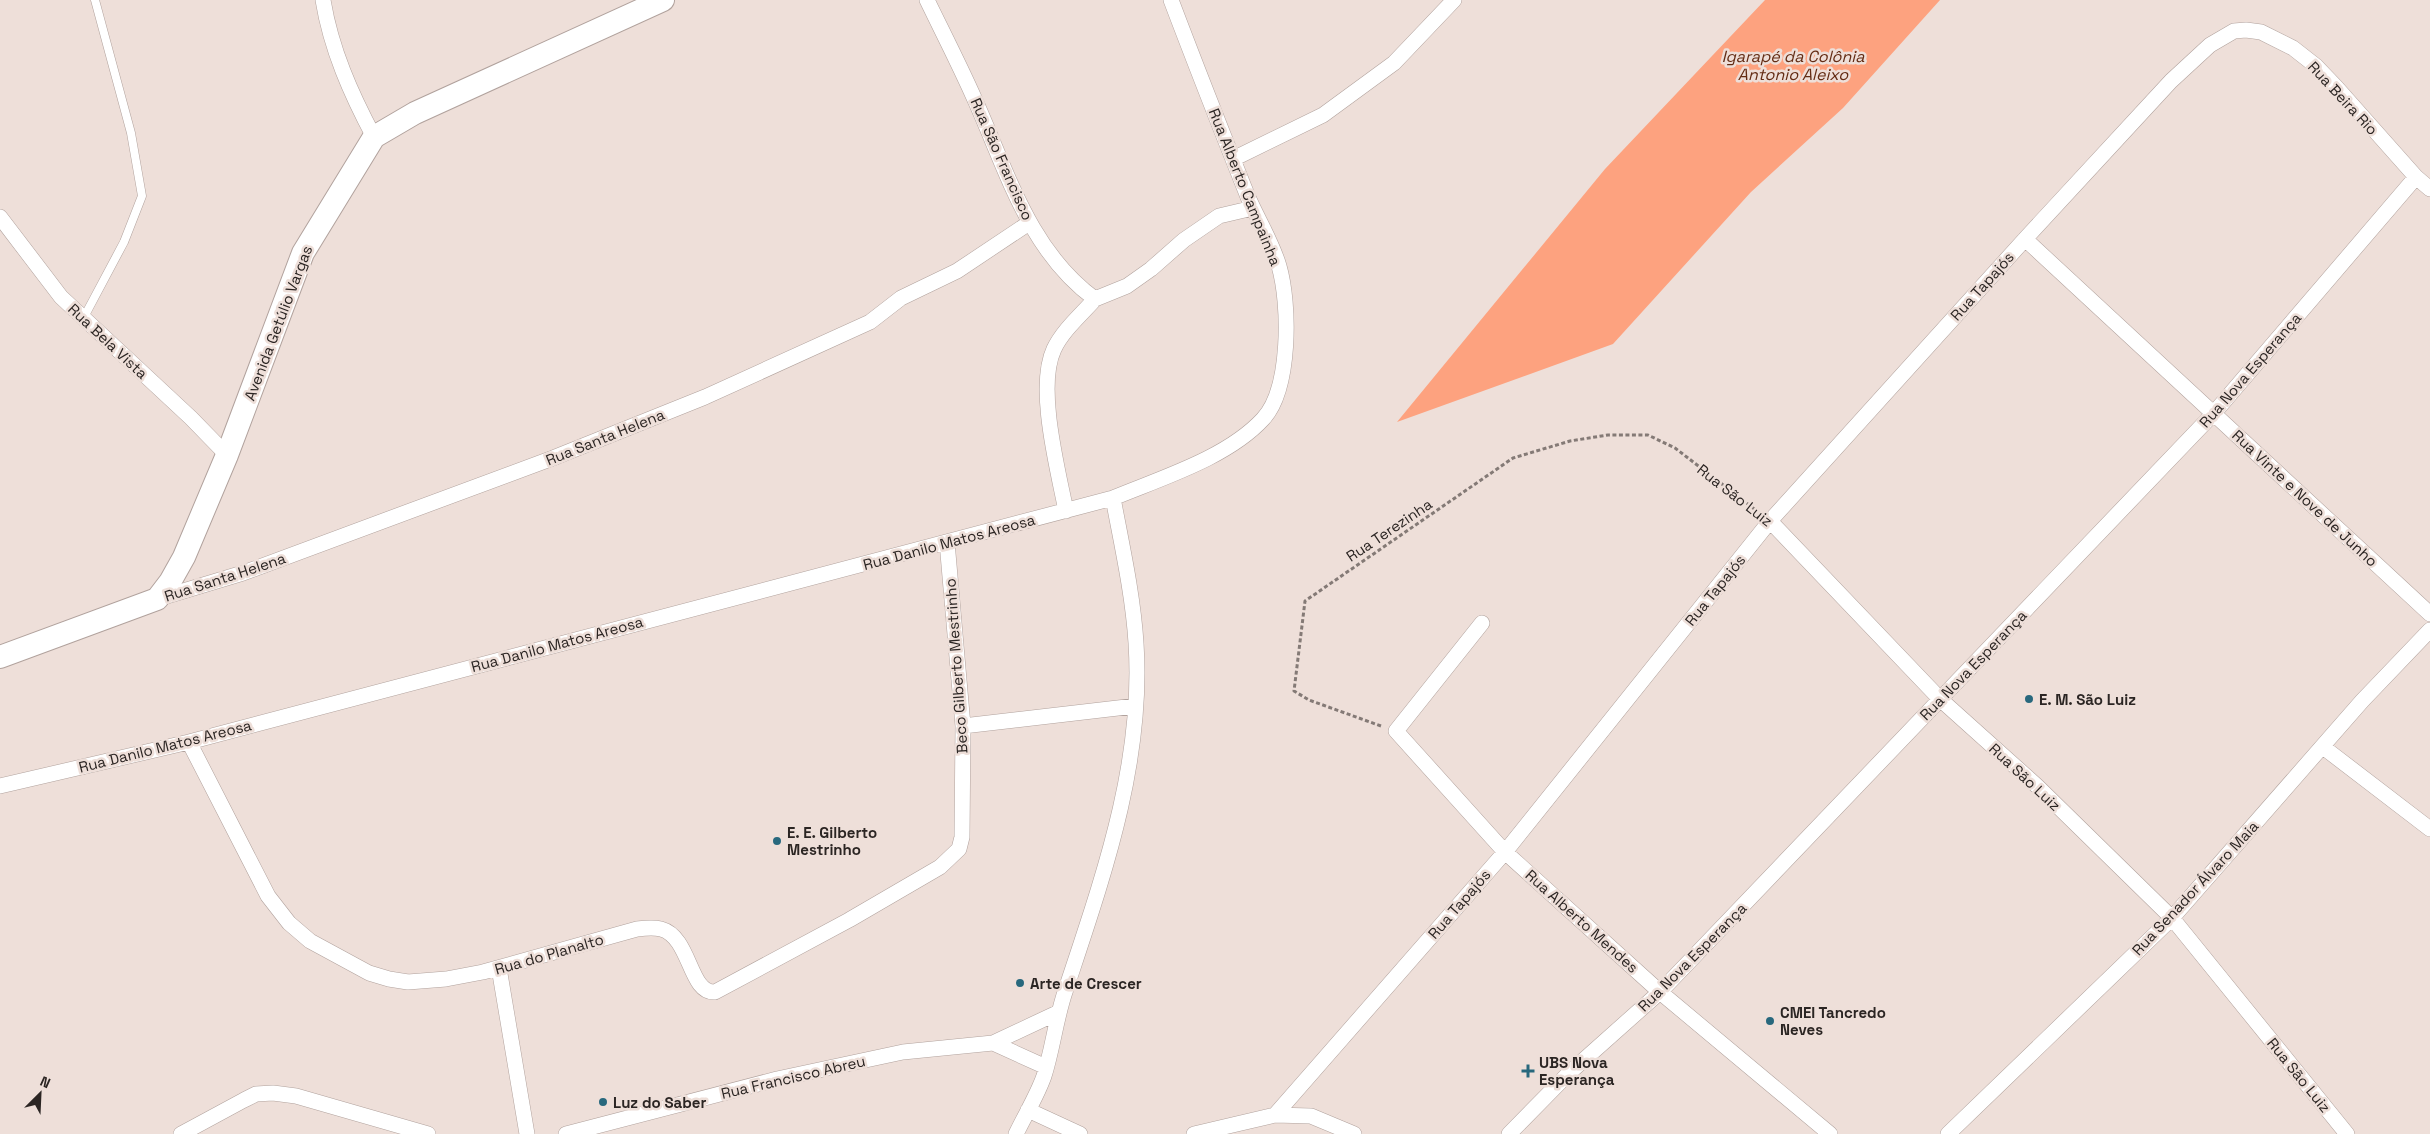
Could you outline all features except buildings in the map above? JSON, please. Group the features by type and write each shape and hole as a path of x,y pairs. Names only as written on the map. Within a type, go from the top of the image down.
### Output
{"street":[{"path":"324,0 328,25 341,66 374,137"},
{"name":"Avenida Getúlio Vargas","path":"156,600 170,582 184,557 227,455 303,253 374,137 415,113 663,0"},
{"name":"Rua São Francisco","path":"927,0 975,100 1029,223 1066,275 1095,299"},
{"name":"Rua Alberto Campainha","path":"1113,498 1224,448 1246,434 1264,418 1280,387 1287,349 1279,266 1233,159 1172,0"},
{"path":"1233,159 1323,115 1394,62 1454,0"},
{"name":"Rua Beira Rio","path":"2171,81 2223,35 2234,31 2246,30 2261,32 2293,48 2316,66 2416,177 2430,189"},
{"name":"Rua Tapajós","path":"1275,1115 1505,852 1770,521 2024,239 2171,81"},
{"name":"Rua Nova Esperança","path":"1509,1134 1568,1074 1660,992 2214,413 2416,177"},
{"path":"1066,511 1050,415 1048,371 1051,356 1060,338 1095,299 1127,286 1152,269 1184,240 1219,216 1253,208"},
{"name":"Rua Bela Vista","path":"0,216 61,297 191,418 227,455"},
{"name":"Rua Santa Helena","path":"156,600 243,574 554,458 705,397 870,322 901,298 957,271 1029,223"},
{"name":"Rua Vinte e Nove de Junho","path":"2024,239 2430,614"},
{"path":"1016,1134 1046,1066 1057,1013 1107,865 1125,789 1135,706 1136,644 1127,573 1113,498"},
{"name":"Rua Danilo Matos Areosa","path":"0,786 189,742 1113,498"},
{"name":"Rua São Luiz","path":"1770,521 1940,699 2037,786 2172,918 2347,1134"},
{"name":"Beco Gilberto Mestrinho","path":"947,542 964,726 962,837 959,849"},
{"path":"0,657 156,600"},
{"path":"1396,731 1482,623"},
{"name":"Rua Senador Álvaro Maia","path":"1948,1134 2172,918 2362,701 2430,630"},
{"path":"964,726 1135,706"},
{"name":"Rua Alberto Mendes","path":"1396,731 1505,852 1660,992 1830,1134"},
{"name":"Rua do Planalto","path":"189,742 268,896 289,923 310,941 368,973 408,982 446,979 499,968 637,929 660,929 677,938 702,988 715,992 849,920 931,872 959,849"},
{"path":"2323,747 2430,829"},
{"path":"499,968 528,1134"},
{"name":"Rua Francisco Abreu","path":"566,1134 776,1079 903,1052 993,1043 1057,1013"},
{"name":"Rua Francisco Abreu","path":"993,1043 1046,1066"},
{"path":"181,1134 256,1094 273,1093 296,1096 428,1134"},
{"path":"1028,1110 1080,1134"},
{"path":"1194,1134 1275,1115 1311,1116 1354,1134"}],"lane":[{"path":"83,319 124,242 142,196 131,134 95,0"}],"path":[{"name":"Rua Terezinha","path":"1396,731 1309,700 1294,691 1306,601 1513,458 1570,441 1608,435 1648,435 1675,448"},
{"name":"Rua São Luiz","path":"1675,448 1770,521"}],"water":[{"name":"Igarapé da Colônia Antonio Aleixo","path":"1765,0 1940,0 1843,108 1751,192 1613,344 1397,422 1605,169"}],"place":[{"name":"E. M. São Luiz","path":"2029,699"},
{"name":"E. E. Gilberto Mestrinho","path":"777,841"},
{"name":"Arte de Crescer","path":"1020,983"},
{"name":"CMEI Tancredo Neves","path":"1770,1021"},
{"name":"UBS Nova Esperança","path":"1528,1071"},
{"name":"Luz do Saber","path":"603,1102"}]}
